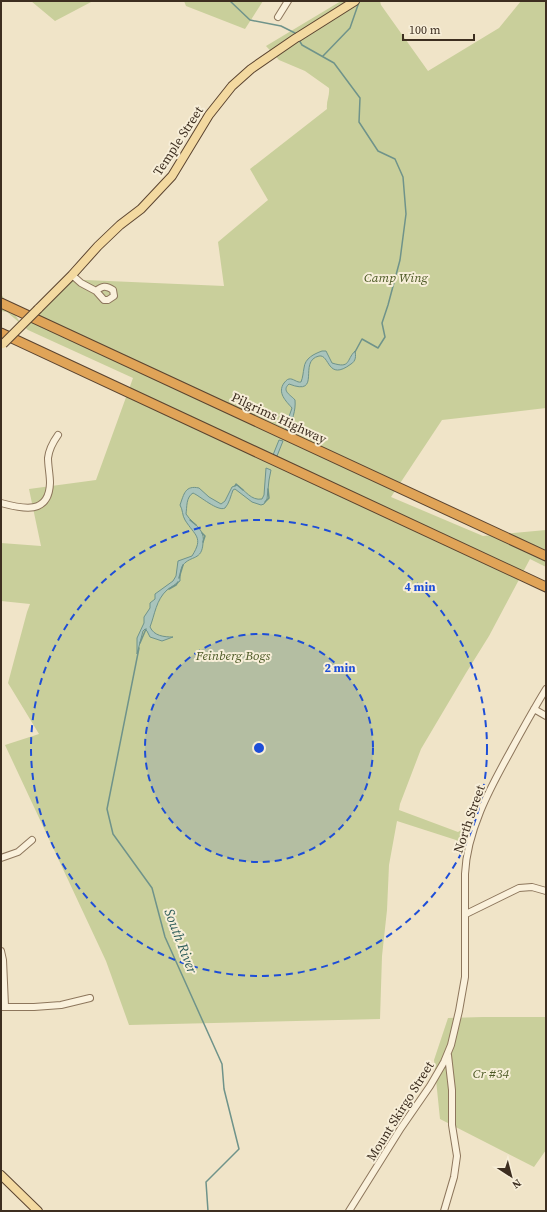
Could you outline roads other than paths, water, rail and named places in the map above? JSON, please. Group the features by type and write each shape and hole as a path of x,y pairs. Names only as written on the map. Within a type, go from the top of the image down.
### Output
{"highway":[{"name":"Pilgrims Highway","path":"1,303 546,556"},
{"path":"1,334 546,587"}],"main road":[{"name":"Temple Street","path":"2,346 72,275 98,246 120,225 141,209 172,176 209,115 232,86 251,69 355,1"},
{"path":"1,1175 38,1211"}],"street":[{"path":"278,17 288,1"},
{"path":"72,275 81,283 96,291"},
{"path":"1,503 18,508 26,508 36,507 44,502 50,488 49,453 52,444 58,435"},
{"name":"North Street","path":"458,1018 465,977 466,861 472,834 494,781 546,689"},
{"path":"534,709 546,716"},
{"path":"1,858 18,852 32,840"},
{"path":"466,914 519,888 532,887 546,891"},
{"path":"1,951 4,960 3,1006 34,1007 61,1005 90,998"},
{"name":"Mount Skirgo Street","path":"349,1211 401,1128 430,1086 448,1053 458,1018"},
{"path":"444,1211 454,1177 457,1156 452,1125 452,1090 448,1053"}],"water":[{"path":"322,351 326,351 332,363 338,365 347,363 355,351 356,355 351,364 343,369 337,370 333,369 323,357 319,356 313,359 310,364 308,382 305,386 299,387 289,384 287,386 286,391 295,400 295,408 288,431 285,428 292,408 283,397 281,390 282,387 288,379 301,382 308,359"},
{"path":"279,440 283,441 277,456 273,455"},
{"path":"266,468 271,470 267,499 264,504 261,505 252,502 235,489 233,490 229,502 225,508 222,509 214,506 193,493 189,497 186,514 202,532 203,540 201,553 183,565 180,581 163,594 156,607 150,627 157,634 173,637 162,641 150,637 145,629 143,631 137,654 137,638 144,623 144,617 150,608 150,603 155,599 155,594 173,581 176,576 178,561 192,556 196,550 198,540 197,537 185,520 180,505 186,491 194,487 199,488 209,497 221,504 225,501 232,487 237,485 251,497 262,499 264,495"}],"waterway":[{"name":"South River","path":"230,1 250,20 281,26 295,33 296,36"},
{"path":"323,56 350,28 359,2"},
{"name":"South River","path":"299,40 302,45 334,63 360,98 359,122 378,151 395,159 403,177 406,214 400,260 382,323 385,337 378,348 362,339 355,352"},
{"name":"South River","path":"235,486 236,484 243,490"},
{"name":"South River","path":"265,502 269,498 268,489"},
{"name":"South River","path":"190,520 196,525"},
{"name":"South River","path":"202,533 205,536 203,542"},
{"name":"South River","path":"179,578 183,565"},
{"name":"South River","path":"169,589 178,582"},
{"name":"South River","path":"140,643 146,629"},
{"name":"South River","path":"139,648 107,809 113,834 152,888 165,937 222,1064 224,1089 239,1149 206,1182 208,1211"}],"park label":[{"name":"Camp Wing","path":"396,277"},
{"name":"Feinberg Bogs","path":"233,655"},
{"name":"Cr #34","path":"491,1073"}]}
